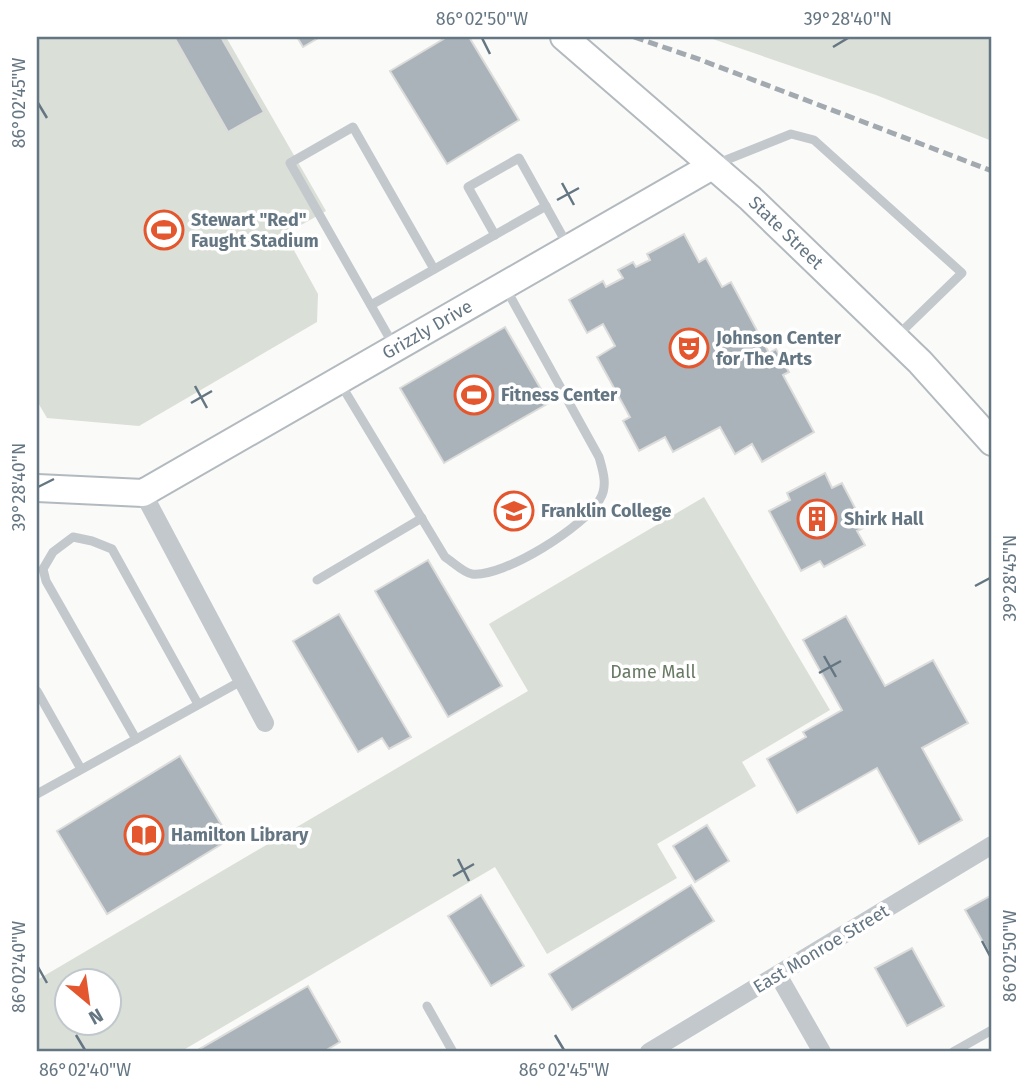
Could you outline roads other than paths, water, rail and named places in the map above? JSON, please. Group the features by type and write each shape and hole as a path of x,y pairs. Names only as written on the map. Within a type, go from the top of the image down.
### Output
{"street":[{"name":"State Street","path":"564,37 750,198 920,362 992,442"},
{"name":"Grizzly Drive","path":"143,493 712,166"},
{"path":"37,488 143,493 265,723"},
{"name":"East Monroe Street","path":"649,1052 992,845"},
{"path":"778,975 822,1052"}],"lane":[{"path":"395,348 290,163 352,127 434,269"},
{"path":"712,166 791,134 814,141 962,274 895,338"},
{"path":"495,235 467,187 519,158 569,247"},
{"path":"371,305 546,206"},
{"path":"339,380 445,557 471,574 497,572 542,548 590,512 600,500 605,485 599,457 504,285"},
{"path":"317,580 422,518"},
{"path":"136,739 46,581 43,569 53,552 73,537 112,549 198,704"},
{"path":"37,794 243,680"},
{"path":"37,691 81,769"},
{"path":"427,1006 453,1052"},
{"path":"953,1052 992,1030"}],"railway":[{"path":"634,37 992,171"}],"place":[{"name":"Stewart \"Red\" Faught Stadium","path":"164,230"},
{"name":"Johnson Center for The Arts","path":"689,348"},
{"name":"Fitness Center","path":"474,395"},
{"name":"Franklin College","path":"514,511"},
{"name":"Shirk Hall","path":"817,519"},
{"name":"Hamilton Library","path":"144,835"}],"park label":[{"name":"Dame Mall","path":"653,672"}]}
